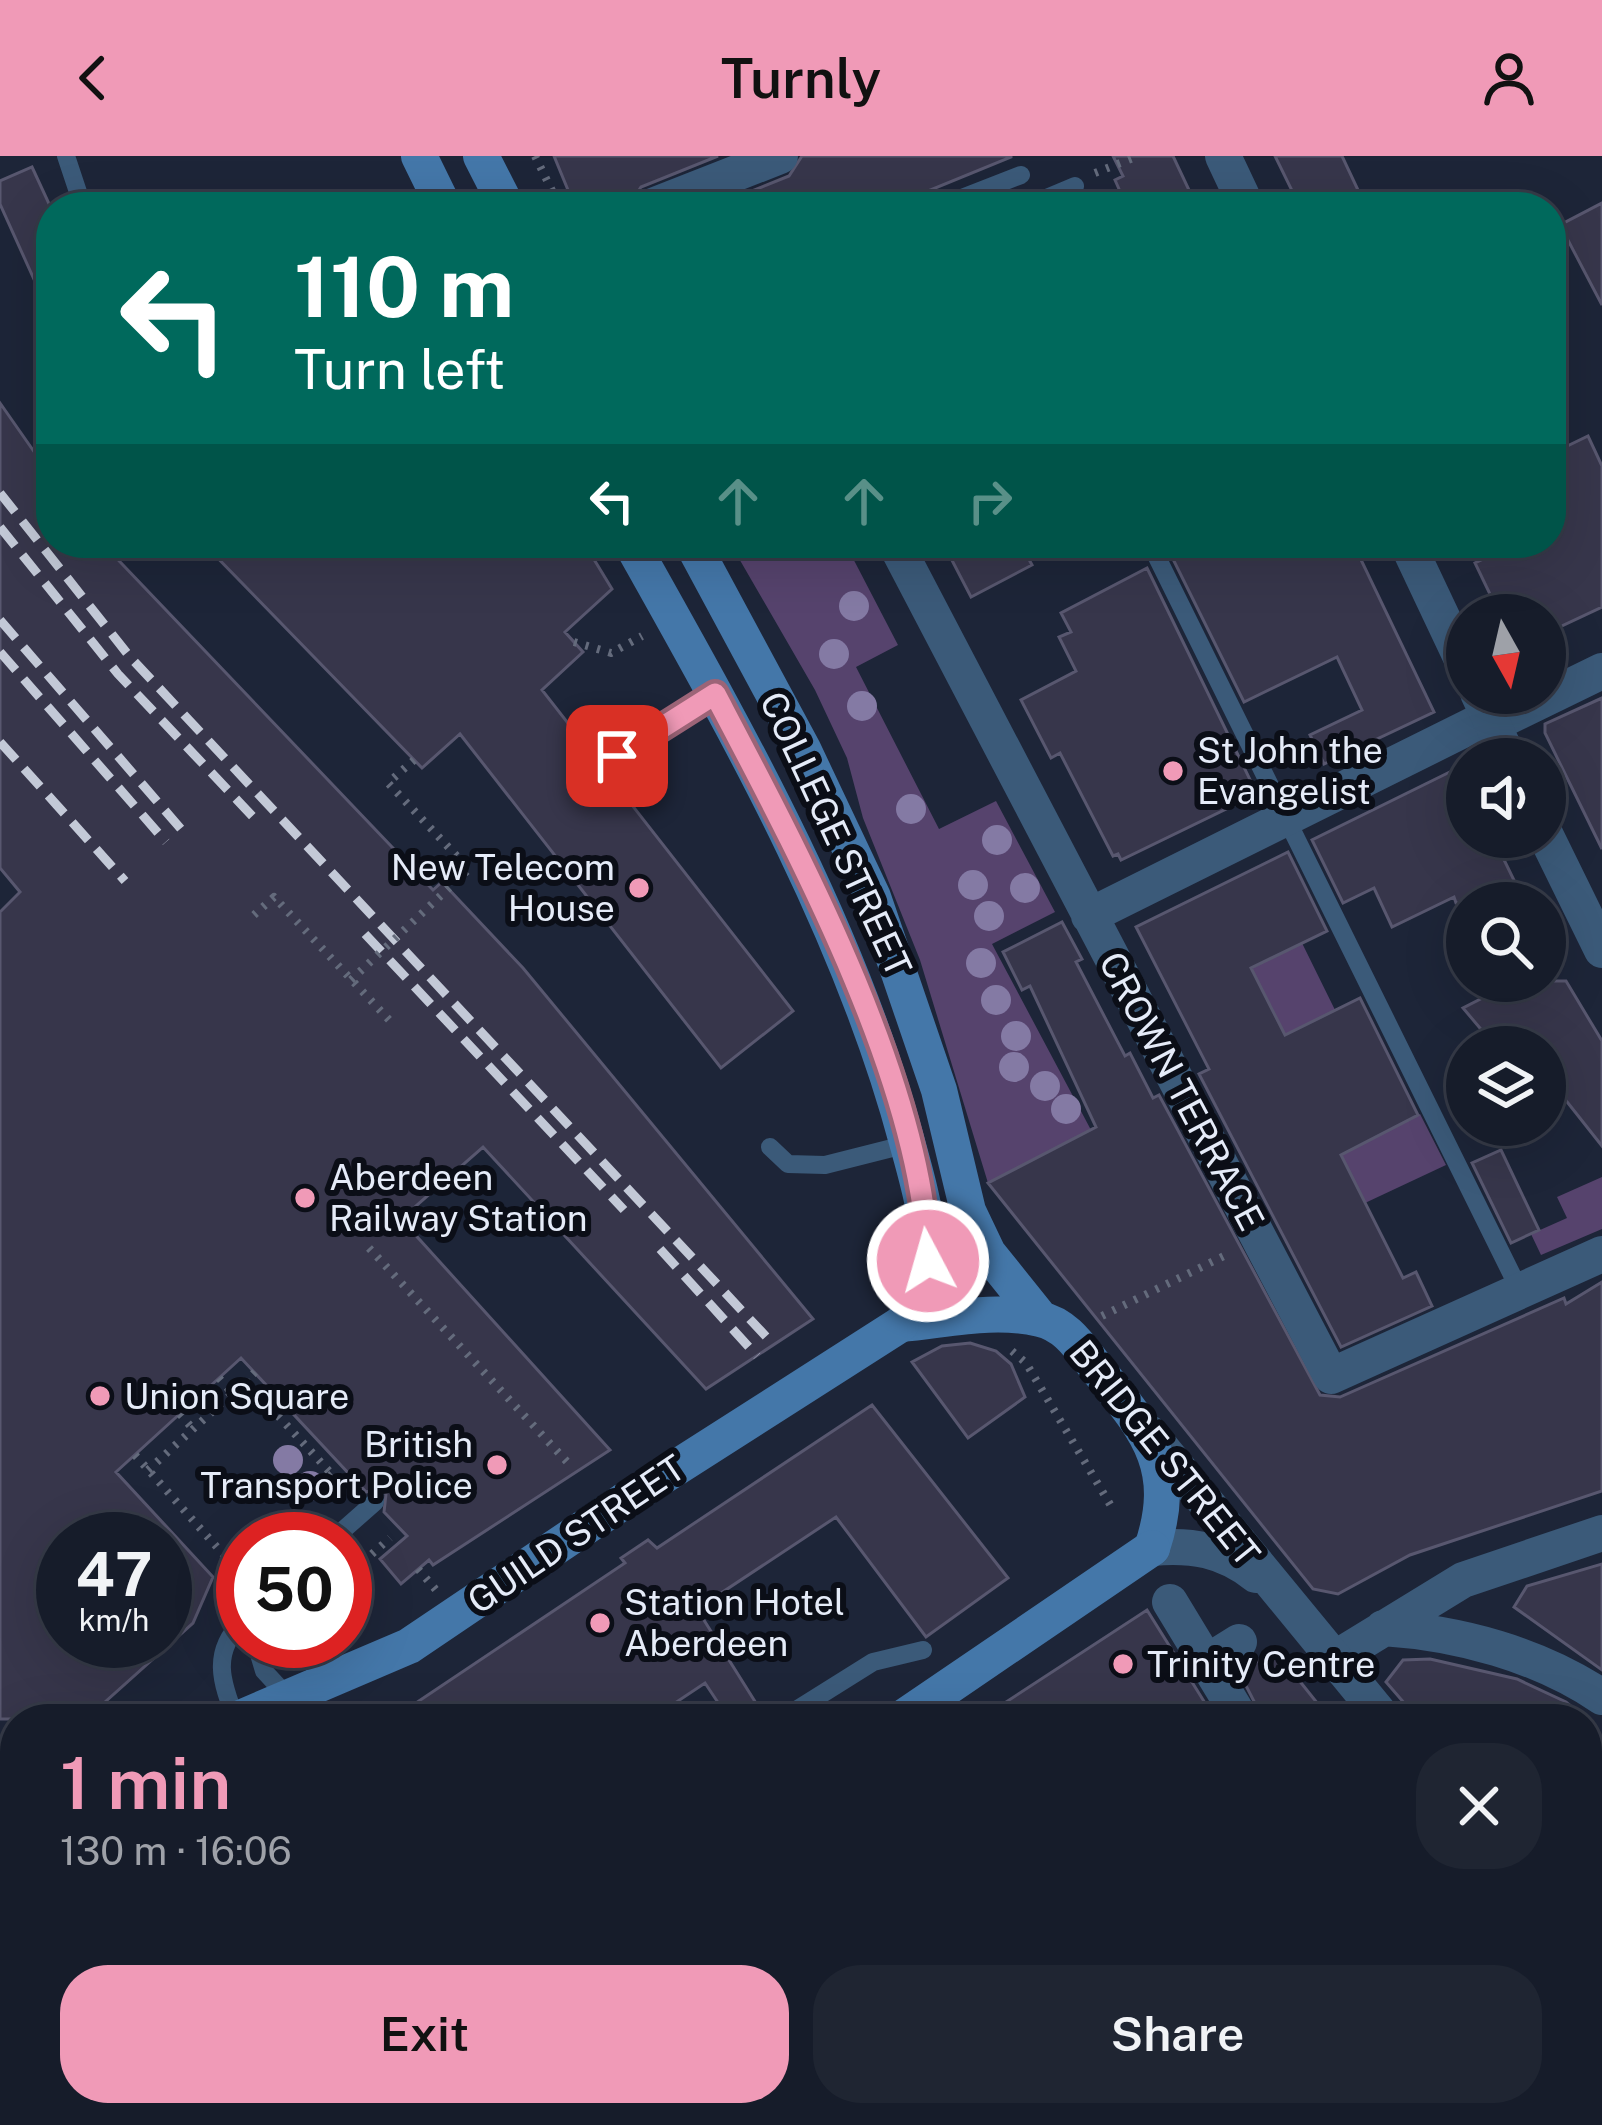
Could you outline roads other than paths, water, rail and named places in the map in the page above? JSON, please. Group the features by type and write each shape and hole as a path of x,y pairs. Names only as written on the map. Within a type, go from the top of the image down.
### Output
{"main road":[{"path":"418,156 436,192"},
{"path":"481,156 499,192"},
{"name":"COLLEGE STREET","path":"640,558 807,873 848,969 908,1144 927,1227 928,1261 918,1305 901,1324"},
{"name":"COLLEGE STREET","path":"700,558 803,749 873,897 939,1090 968,1211 1000,1270"},
{"name":"BRIDGE STREET","path":"1000,1270 1149,1433"},
{"name":"BRIDGE STREET","path":"901,1324 970,1316 1055,1326"},
{"name":"GUILD STREET","path":"274,1704 410,1646 624,1501 901,1324"},
{"path":"923,1704 1152,1548 1164,1498 1149,1433"}],"street":[{"path":"696,192 780,156"},
{"path":"1223,156 1240,192"},
{"name":"CROWN TERRACE","path":"903,558 1331,1376 1602,1254"},
{"path":"1414,558 1446,626"},
{"path":"1566,684 1602,671"},
{"path":"1089,916 1481,714"},
{"path":"1557,858 1602,950"},
{"name":"BRIDGE STREET","path":"1149,1433 1372,1704"},
{"path":"1334,1659 1463,1580 1602,1533"},
{"name":"BRIDGE STREET","path":"1152,1548 1185,1546 1222,1554 1282,1595"},
{"path":"1170,1602 1232,1704"},
{"path":"1383,1628 1450,1636 1504,1650 1602,1697"},
{"path":"1207,1662 1239,1642"}],"lane":[{"path":"66,156 78,192"},
{"path":"964,192 1021,175"},
{"path":"1060,192 1075,186"},
{"path":"1157,558 1520,1291"},
{"path":"617,756 715,694"},
{"path":"770,1148 788,1164 825,1165 908,1144"},
{"path":"364,1512 375,1502"},
{"path":"806,1704 873,1662 923,1650"},
{"path":"220,1668 232,1704"},
{"path":"263,1668 289,1698"}],"railway":[{"path":"0,493 36,538"},
{"path":"0,527 118,674 257,821"},
{"path":"52,558 130,657 774,1345"},
{"path":"0,620 181,829"},
{"path":"0,652 166,842"},
{"path":"0,742 125,881"},
{"path":"365,934 624,1210"},
{"path":"660,1249 757,1356"}],"place":[{"name":"St John the Evangelist","path":"1173,771"},
{"name":"New Telecom House","path":"639,888"},
{"name":"Aberdeen Railway Station","path":"305,1198"},
{"name":"Union Square","path":"100,1396"},
{"name":"British Transport Police","path":"497,1465"},
{"name":"Station Hotel Aberdeen","path":"600,1623"},
{"name":"Trinity Centre","path":"1123,1664"}]}
